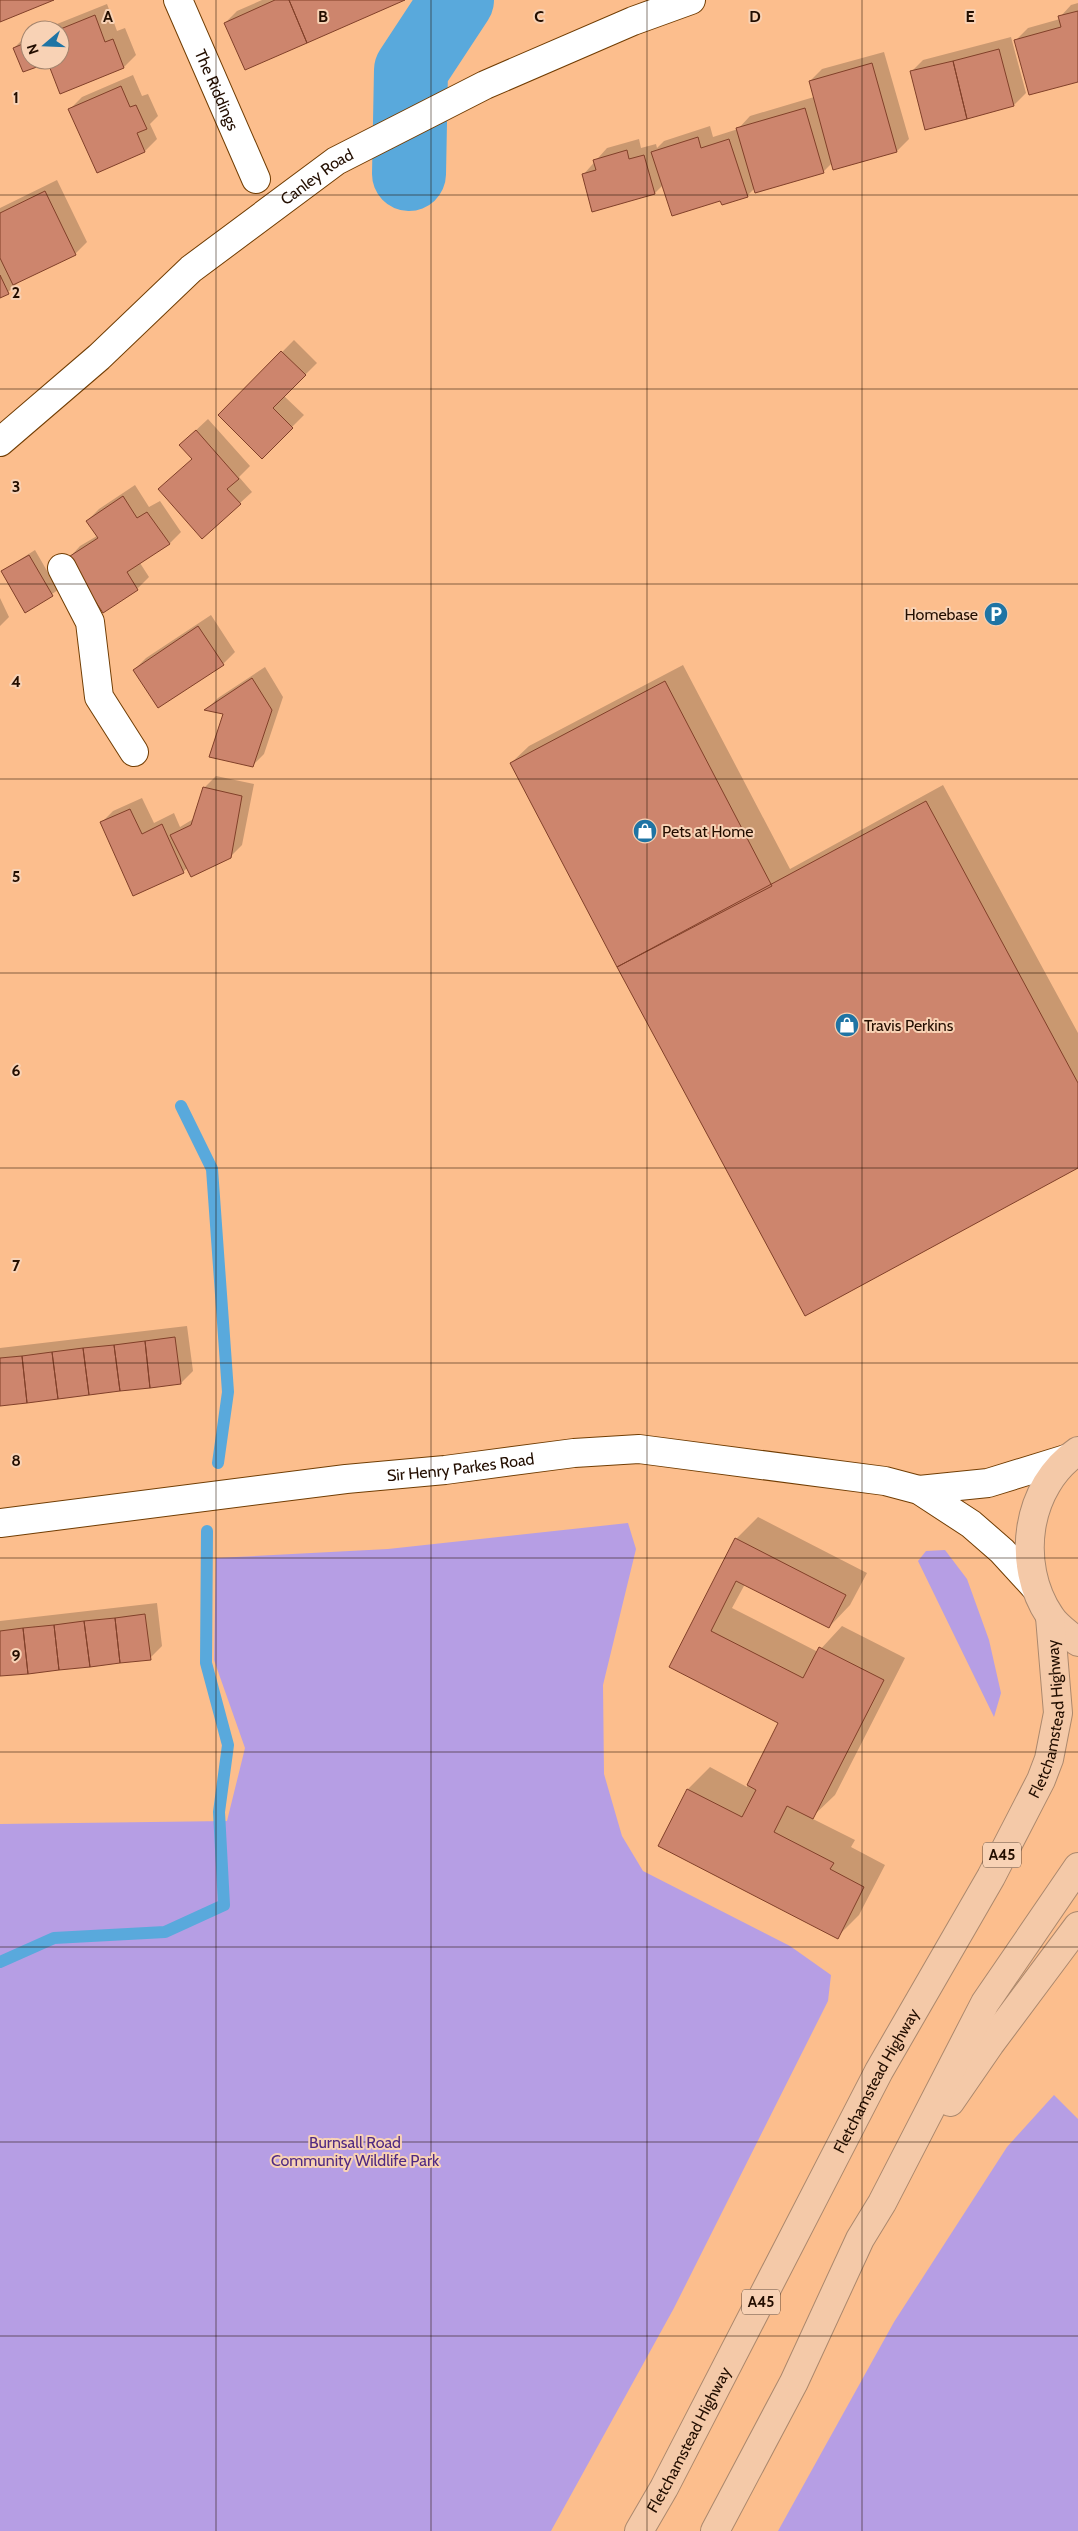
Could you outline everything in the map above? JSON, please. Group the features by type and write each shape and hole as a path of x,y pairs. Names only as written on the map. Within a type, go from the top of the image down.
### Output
{"highway":[{"name":"A45","path":"1072,1454 1046,1484 1035,1508 1029,1538 1030,1564 1035,1587 1050,1617 1078,1642"},
{"name":"Fletchamstead Highway","path":"639,2531 664,2488 879,2071 991,1877 1041,1780 1050,1759 1058,1713 1050,1617"},
{"path":"715,2531 794,2382 860,2239 882,2202 985,2003 1078,1868"},
{"path":"882,2202 990,2044 1078,1926"}],"street":[{"name":"The Riddings","path":"178,0 256,179"},
{"name":"Canley Road","path":"0,442 99,357 191,269 336,161 485,85 633,21 691,0"},
{"path":"62,568 90,622 99,697 134,752"},
{"name":"Sir Henry Parkes Road","path":"0,1523 346,1479 445,1470 574,1453 640,1449 885,1481 919,1490 971,1524 1002,1551 1035,1587"},
{"name":"Sir Henry Parkes Road","path":"919,1490 988,1483 1072,1454"}],"green space":[{"name":"Burnsall Road Community Wildlife Park","path":"628,1523 636,1549 603,1685 604,1774 622,1836 643,1871 790,1946 831,1975 828,2001 674,2308 551,2531 0,2531 0,1824 227,1821 245,1748 214,1660 216,1558 388,1549"},
{"path":"945,1550 967,1579 989,1640 1001,1693 994,1717 918,1561 926,1551"},
{"path":"1054,2095 1078,2119 1078,2531 778,2531 894,2322 1007,2147"}],"building":[{"path":"0,0 54,0 0,22"},
{"path":"275,0 289,0 307,43 245,70 224,23"},
{"path":"289,0 405,0 307,43"},
{"path":"1078,11 1078,82 1029,95 1014,40 1061,27 1058,16"},
{"path":"95,15 105,42 113,39 124,68 60,94 51,70 70,70 70,25"},
{"path":"20,45 20,65 13,48"},
{"path":"999,49 1014,106 967,119 953,61"},
{"path":"953,61 967,119 925,130 910,71"},
{"path":"872,63 897,152 833,170 809,81"},
{"path":"121,86 130,107 136,105 147,129 137,133 145,152 97,173 68,109"},
{"path":"805,108 824,173 755,193 736,128"},
{"path":"698,137 701,148 729,139 748,197 722,205 720,201 672,216 651,152"},
{"path":"627,150 629,159 644,155 655,194 592,212 582,174 596,170 593,160"},
{"path":"45,191 76,255 13,285 0,258 0,213"},
{"path":"0,275 9,294 0,298"},
{"path":"281,351 306,375 273,408 293,428 262,459 218,415"},
{"path":"196,430 239,479 227,489 241,504 202,539 158,489 192,459 179,445"},
{"path":"123,496 137,518 147,512 170,544 127,572 138,590 103,613 67,558 98,538 86,521"},
{"path":"29,555 53,596 25,613 1,571"},
{"path":"198,626 224,665 158,708 133,670"},
{"path":"252,678 272,710 253,767 209,757 223,714 204,710"},
{"name":"Pets at Home","path":"665,681 772,886 617,967 510,763"},
{"path":"203,787 242,796 231,858 191,877 170,835 191,825"},
{"name":"Travis Perkins","path":"926,801 1078,1083 1078,1168 805,1316 617,967"},
{"path":"130,809 142,834 162,824 184,873 133,896 100,822"},
{"path":"175,1337 181,1384 150,1388 145,1341"},
{"path":"145,1341 150,1388 120,1391 114,1345"},
{"path":"114,1345 120,1391 89,1395 83,1348"},
{"path":"83,1348 89,1395 58,1399 52,1352"},
{"path":"52,1352 58,1399 27,1403 22,1356"},
{"path":"22,1356 27,1403 0,1406 0,1358"},
{"path":"735,1538 846,1595 829,1628 736,1581 711,1631 803,1678 819,1647 884,1680 813,1819 787,1806 774,1832 834,1863 830,1869 864,1887 838,1939 658,1846 687,1789 742,1817 756,1790 747,1785 778,1723 669,1667"},
{"path":"145,1614 151,1660 120,1663 115,1618"},
{"path":"115,1618 120,1663 90,1667 84,1621"},
{"path":"84,1621 90,1667 59,1670 54,1625"},
{"path":"54,1625 59,1670 28,1674 23,1628"},
{"path":"23,1628 28,1674 0,1676 0,1631"}],"waterway":[{"path":"409,174 411,70 457,0"},
{"path":"181,1106 212,1169 228,1392 218,1463"},
{"path":"0,1962 54,1938 165,1932 224,1905 219,1812 228,1745 206,1663 207,1531"}],"place":[{"name":"Homebase","path":"996,614"},
{"name":"Pets at Home","path":"645,831"},
{"name":"Travis Perkins","path":"847,1025"}]}
